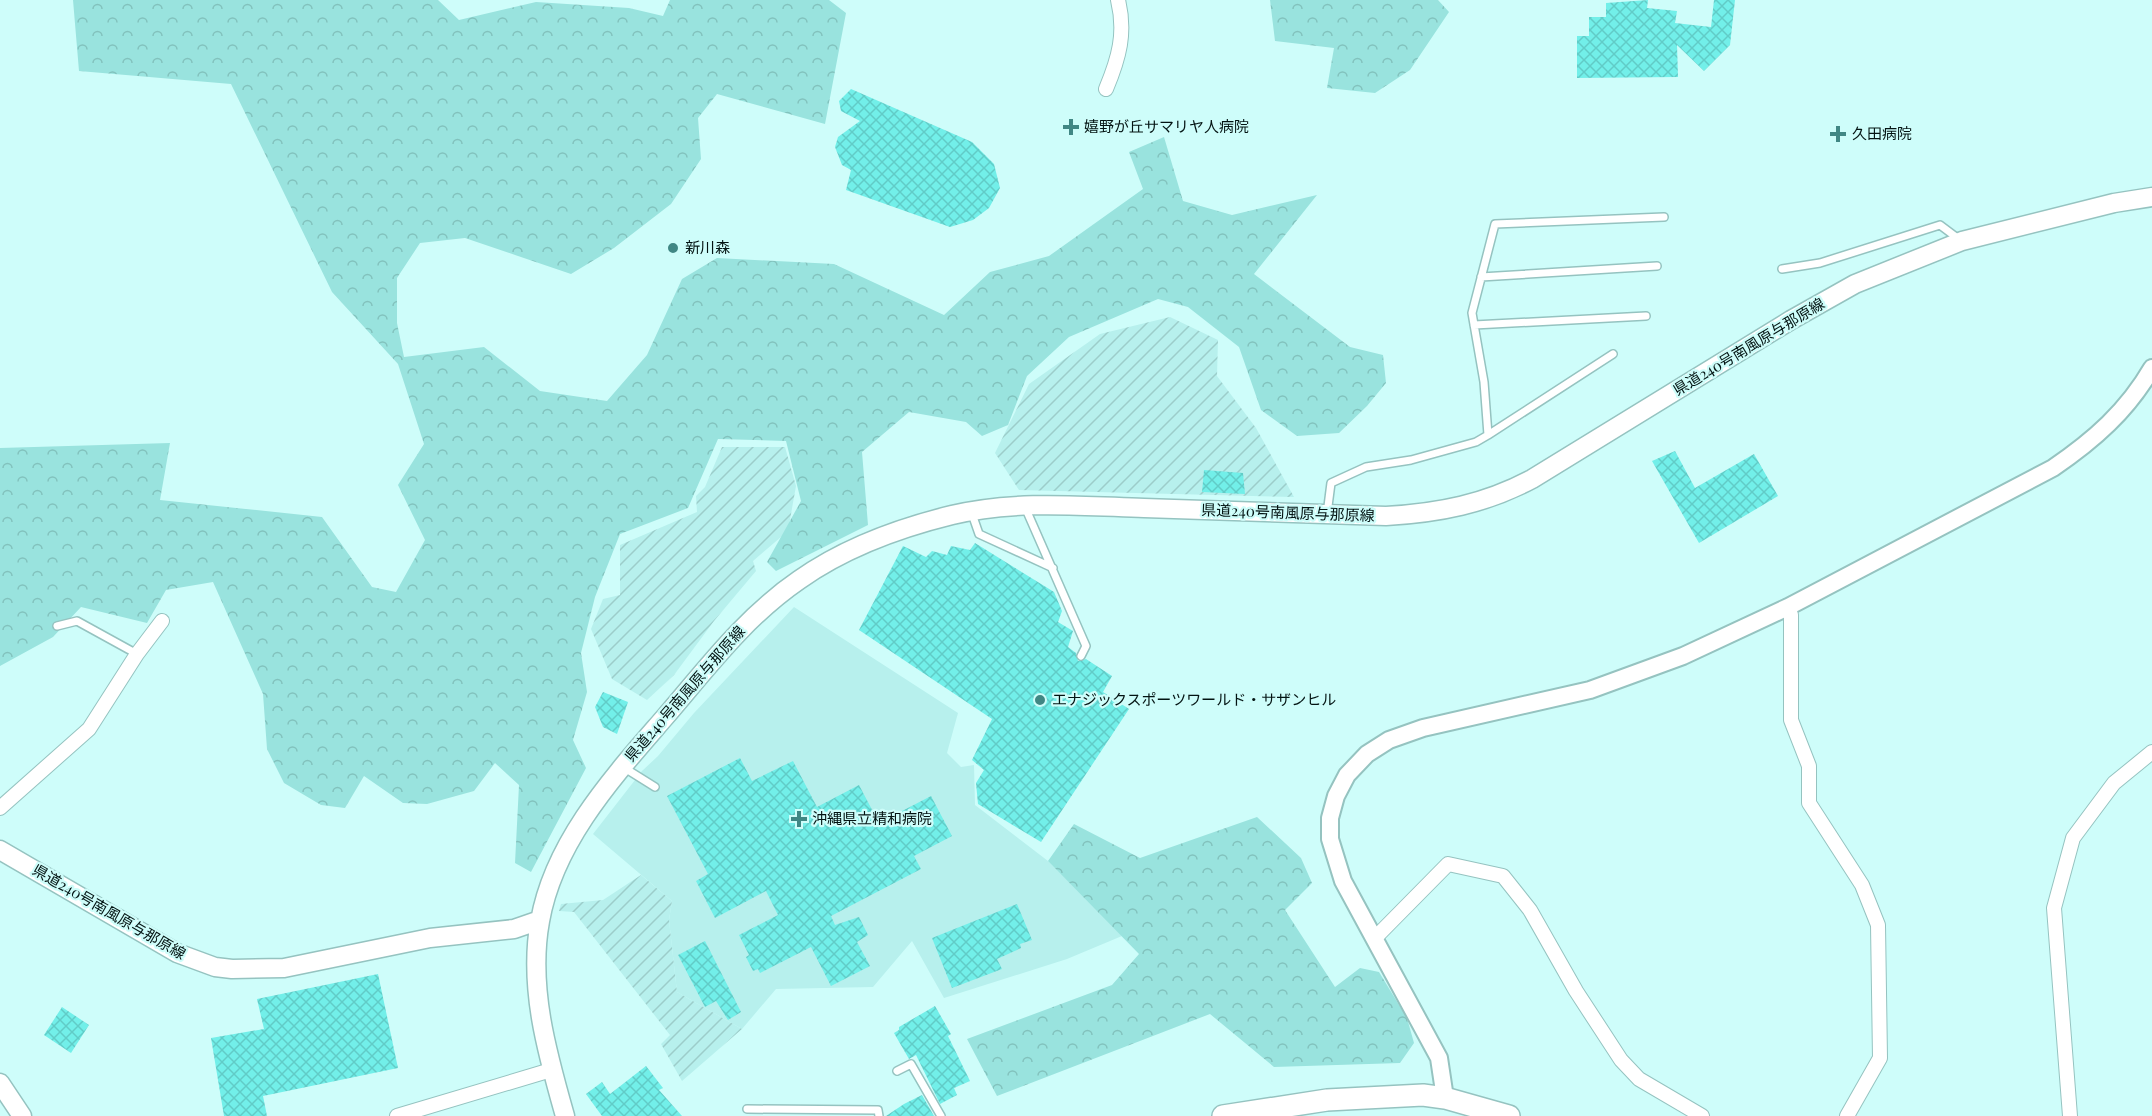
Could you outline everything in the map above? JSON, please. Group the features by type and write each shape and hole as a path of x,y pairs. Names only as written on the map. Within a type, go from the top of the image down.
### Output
{"highway":[{"path":"1223,1116 1327,1100 1423,1095 1445,1098 1509,1116"},
{"path":"1445,1098 1471,1116"}],"main road":[{"name":"県道240号南風原与那原線","path":"565,1116 551,1070 539,1005 536,954 540,920 549,885 574,834 623,767 707,664 753,616 801,579 860,546 908,527 971,512 1025,506 1386,516 1431,514 1460,508 1509,492 1601,439 1791,320 1855,284 1962,241 2114,203 2152,197"},
{"name":"県道240号南風原与那原線","path":"0,850 177,953 215,967 284,968 409,941 514,929 540,920"},
{"path":"0,1083 22,1116"}],"street":[{"path":"1106,89 1119,57 1122,38 1118,0"},
{"path":"1445,1098 1439,1058 1343,880 1330,839 1330,818 1336,796 1347,774 1367,754 1389,740 1423,728 1590,690 1683,656 1788,607 2053,468 2089,444 2115,419 2140,389 2152,368"},
{"path":"1788,607 1791,615 1791,720 1809,766 1809,803 1862,885 1878,925 1880,1058 1846,1116"},
{"path":"0,808 89,729 137,654 162,621"},
{"path":"2070,1116 2054,908 2073,838 2114,783 2152,752"},
{"path":"1375,938 1448,864 1503,876 1530,910 1576,991 1621,1060 1639,1079 1702,1116"},
{"path":"397,1116 551,1070"}],"lane":[{"path":"1488,435 1484,382 1472,313 1495,224 1664,217"},
{"path":"1782,269 1820,263 1940,225 1962,241"},
{"path":"1481,277 1657,266"},
{"path":"1474,325 1646,316"},
{"path":"1327,514 1330,483 1366,467 1411,460 1476,442 1613,354"},
{"path":"1025,506 1086,646 1082,656"},
{"path":"971,512 979,534 1053,568"},
{"path":"57,626 77,621 137,654"},
{"path":"623,767 655,787"},
{"path":"897,1071 911,1064 941,1116"},
{"path":"747,1108 878,1110 879,1116"}],"shaded area":[{"path":"1170,317 1218,340 1217,376 1256,428 1294,497 1019,490 995,453 1029,384 1100,334"},
{"path":"722,447 785,447 796,486 788,531 753,561 756,571 714,621 674,675 647,700 612,679 591,629 603,599 620,595 620,545 697,512 696,496 705,487"},
{"name":"沖縄県立精和病院","path":"794,607 958,713 947,753 961,767 974,765 975,805 1048,861 1122,936 1067,959 944,998 912,941 873,987 776,989 742,1029 677,992 669,920 672,901 593,834 642,771"},
{"path":"641,875 672,901 669,920 677,992 742,1029 682,1081 661,1044 670,1035 574,912 559,911 561,904 603,900"}],"green space":[{"path":"73,0 438,0 459,20 536,2 629,8 663,16 670,0 829,0 846,13 825,124 717,94 698,118 701,159 671,204 614,248 571,274 465,238 420,243 397,278 397,323 404,357 484,347 540,391 607,401 647,355 682,279 717,258 834,264 944,315 990,272 1049,256 1143,189 1129,152 1164,137 1183,201 1232,215 1317,195 1254,274 1350,347 1383,355 1386,383 1367,406 1339,433 1297,436 1261,410 1239,347 1188,307 1158,299 1069,337 1027,376 1008,425 982,436 966,422 909,412 862,452 868,525 776,571 767,562 801,501 786,441 718,439 688,508 620,534 595,597 581,653 587,692 573,740 586,768 531,872 515,863 519,785 495,763 474,791 427,804 403,803 364,776 345,808 321,805 284,783 267,749 263,694 213,582 166,590 147,623 81,607 53,637 0,666 0,448 170,443 160,500 322,517 372,587 396,592 425,540 398,485 424,444 398,364 332,292 231,84 79,71"},
{"path":"1270,0 1438,0 1449,12 1410,70 1375,93 1327,88 1334,48 1275,41"},
{"path":"1257,817 1301,858 1312,883 1285,910 1335,987 1360,968 1379,972 1407,1018 1414,1043 1400,1063 1274,1067 1210,1014 997,1096 967,1039 1112,985 1139,954 1048,861 1074,824 1140,858"}],"building":[{"path":"1648,0 1647,8 1677,11 1675,23 1711,27 1714,0 1735,0 1730,45 1704,71 1677,45 1678,77 1577,78 1577,36 1589,36 1589,17 1606,17 1606,3"},
{"path":"851,89 972,142 994,164 1000,188 989,208 973,220 950,227 846,190 851,170 842,165 835,147 838,137 860,121 841,111 839,101"},
{"path":"1675,451 1695,488 1754,454 1778,496 1699,543 1652,461"},
{"path":"1204,470 1243,473 1245,494 1202,492"},
{"name":"エナジックスポーツワールド・サザンヒル","path":"975,543 1054,592 1062,611 1058,622 1073,631 1068,647 1076,653 1078,661 1086,659 1112,676 1103,692 1129,709 1041,842 978,804 976,783 984,770 972,760 992,719 859,630 903,546 926,557 932,551 947,555 951,546 970,550"},
{"path":"603,692 628,702 617,734 603,727 595,707"},
{"path":"740,758 752,781 793,761 817,807 859,785 879,823 931,796 952,836 914,856 921,869 831,916 835,925 859,917 868,935 857,942 870,966 831,986 811,947 760,973 758,969 753,971 746,957 749,955 739,935 778,915 766,891 715,918 696,881 708,874 667,796"},
{"path":"1017,904 1032,940 1020,944 1021,948 997,959 1002,969 952,988 932,938"},
{"path":"705,941 741,1012 728,1020 716,1001 705,1007 678,955"},
{"path":"378,974 398,1068 263,1096 267,1116 224,1116 211,1038 264,1029 257,999"},
{"path":"935,1006 951,1034 948,1036 970,1081 954,1088 957,1095 940,1104 916,1055 909,1059 894,1033 899,1030 899,1027"},
{"path":"62,1007 89,1025 71,1053 44,1035"},
{"path":"646,1066 663,1088 659,1090 682,1116 602,1116 586,1094 602,1082 610,1094"},
{"path":"922,1095 934,1116 886,1116 904,1104"}],"place":[{"name":"嬉野が丘サマリヤ人病院","path":"1071,127"},
{"name":"久田病院","path":"1838,134"},
{"name":"新川森","path":"673,248"},
{"name":"エナジックスポーツワールド・サザンヒル","path":"1040,700"},
{"name":"沖縄県立精和病院","path":"799,819"}]}
